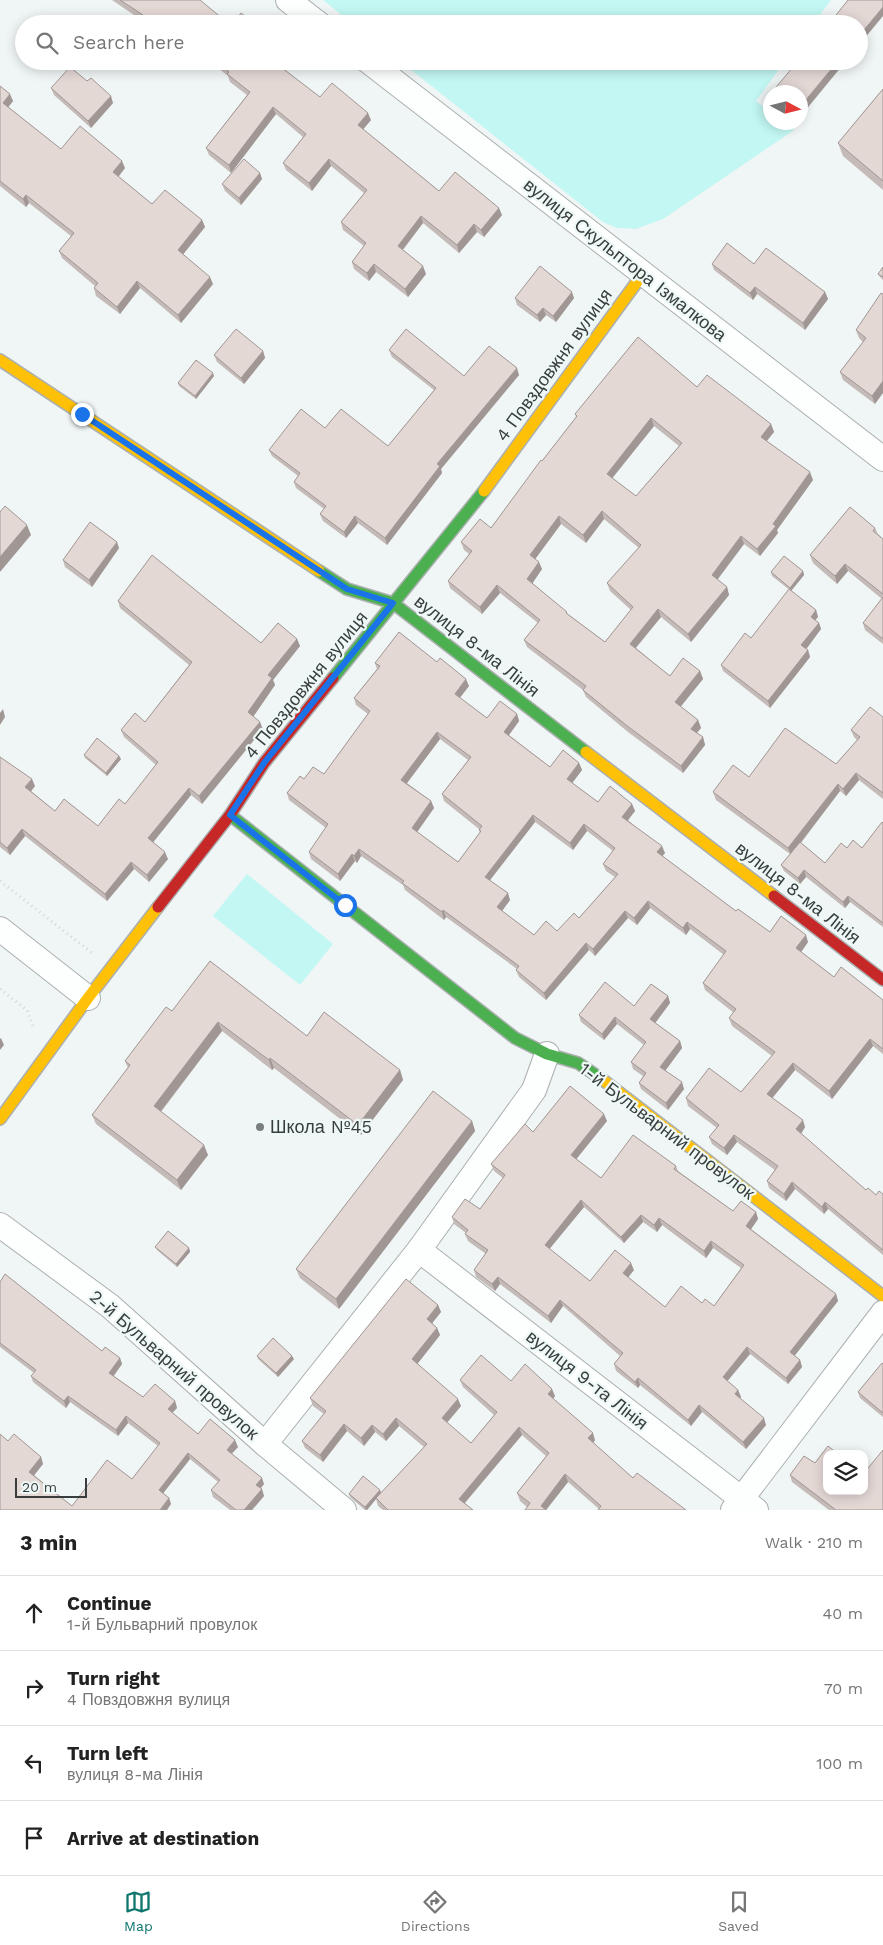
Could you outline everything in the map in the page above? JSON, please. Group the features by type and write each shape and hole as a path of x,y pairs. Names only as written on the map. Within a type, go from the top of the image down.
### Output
{"street":[{"path":"288,0 307,15"},
{"name":"вулиця Скульптора Ізмалкова","path":"380,70 624,258 642,275 883,459"},
{"name":"4 Повздовжня вулиця","path":"0,1118 88,998 230,815 264,763 468,511 642,275"},
{"name":"вулиця 8-ма Лінія","path":"0,360 347,589 393,603 883,980"},
{"name":"1-й Бульварний провулок","path":"230,815 515,1038 547,1054 578,1063 601,1078 883,1311"},
{"path":"0,929 88,998"},
{"path":"265,1444 419,1250 534,1090 547,1054"},
{"name":"2-й Бульварний провулок","path":"0,1225 110,1306 265,1444 344,1510"},
{"name":"вулиця 9-та Лінія","path":"419,1250 744,1506"},
{"path":"744,1506 883,1311"}],"path":[{"path":"0,881 112,969"},
{"path":"0,989 27,1010 44,1058"}],"shaded area":[{"path":"323,0 831,0 820,15 342,15"},
{"path":"411,70 778,70 768,85 763,85 763,91 756,101 763,106 763,130 794,130 663,219 636,229 617,228 603,222"},
{"path":"247,874 333,944 300,985 213,916"}],"building":[{"path":"120,0 200,0 218,15 143,15"},
{"path":"848,0 883,0 883,7 868,25 868,15 836,15"},
{"path":"67,70 74,70 87,81 91,78 111,96 88,121 51,88"},
{"path":"227,70 285,70 320,97 332,83 368,113 358,125 439,191 455,172 499,208 481,230 474,224 457,245 421,216 398,246 423,266 405,289 374,264 367,273 352,262 366,243 341,222 367,190 329,159 309,183 283,163 306,134 273,107 229,165 206,148 250,92 227,74 229,72"},
{"path":"790,70 831,70 808,97 808,85 778,85"},
{"path":"0,86 10,94 3,103 61,149 80,126 122,161 113,172 152,204 165,190 202,220 178,250 210,277 178,315 137,281 117,307 94,288 98,283 59,251 74,233 26,195 23,199 0,181"},
{"path":"883,89 883,181 838,143"},
{"path":"244,159 260,173 239,198 222,184"},
{"path":"727,243 754,264 766,248 825,292 803,323 755,287 750,293 712,264"},
{"path":"540,266 572,292 553,316 543,308 537,315 515,298"},
{"path":"883,267 883,277 878,274"},
{"path":"881,293 883,294 883,381 872,396 840,372 866,338 856,330"},
{"path":"236,329 263,351 241,378 214,355"},
{"path":"406,329 464,376 489,346 517,368 437,464 440,466 385,538 355,516 344,532 320,514 326,506 294,482 300,473 269,450 301,409 325,428 341,409 388,446 436,388 389,350"},
{"path":"638,337 697,387 707,375 771,424 761,437 810,472 773,524 776,526 757,549 741,536 712,575 727,587 688,634 658,609 630,644 670,676 683,658 700,671 675,702 698,720 691,729 703,737 681,766 583,690 586,686 524,640 540,620 497,585 480,607 448,581 472,551 461,542 480,519 491,528 541,460 577,416 575,414","holes":["651,418 682,443 636,496 607,474","602,511 641,545 607,583 633,607 605,642 566,613 527,579 539,562 530,555 559,516 583,535"]},
{"path":"196,360 213,373 195,396 178,383"},
{"path":"5,506 27,525 0,557 0,512"},
{"path":"850,507 875,528 873,531 883,539 883,594 845,564 835,576 810,555"},
{"path":"90,522 117,542 89,580 63,560"},
{"path":"152,555 261,643 278,623 297,639 268,675 272,678 248,712 260,722 199,796 189,788 148,838 165,852 147,875 131,862 105,894 22,829 7,848 0,842 0,757 32,779 25,787 55,811 64,799 98,826 119,799 125,804 158,762 121,730 135,713 145,722 192,662 118,601"},
{"path":"784,556 803,571 790,588 771,572"},
{"path":"789,589 816,610 811,617 819,623 801,645 808,650 768,701 721,665 745,633 751,638"},
{"path":"883,597 883,639 863,623"},
{"path":"399,632 437,662 440,658 466,679 455,694 487,718 500,701 517,714 504,732 550,767 563,750 579,763 567,779 598,802 610,786 632,804 622,817 662,846 657,852 736,911 738,909 770,932 781,916 806,935 796,948 834,977 841,967 883,1000 883,1049 870,1039 829,1091 793,1063 767,1094 803,1120 796,1129 866,1190 868,1188 876,1195 879,1191 883,1194 883,1250 825,1202 822,1207 792,1182 784,1194 767,1181 778,1166 734,1135 724,1148 709,1137 719,1125 686,1098 709,1068 741,1092 775,1052 729,1018 736,1009 703,983 726,951 687,922 683,928 648,901 634,918 625,911 593,949 586,943 544,993 516,970 519,966 443,910 442,912 402,883 404,881 359,849 354,856 352,854 338,874 309,852 328,824 287,793 300,776 304,779 313,767 324,774 370,711 354,698 380,666 375,663","holes":["437,732 471,757 442,794 482,826 479,830 481,831 458,862 412,828 431,801 401,780","533,815 570,843 584,824 615,848 603,864 618,874 579,918 574,913 557,931 546,921 534,935 497,907 508,893 485,877"]},
{"path":"870,707 883,717 883,793 856,773 843,789 838,784 788,848 713,792 733,765 749,777 785,728 836,764 860,737 851,730"},
{"path":"97,738 119,756 106,773 84,755"},
{"path":"882,822 883,923 848,896 843,902 804,870 798,878 781,865 800,842 825,863 841,843 847,848 853,840 862,848"},
{"path":"210,961 307,1036 324,1012 400,1070 358,1125 270,1058 269,1060 218,1022 154,1106 204,1145 177,1180 92,1115 130,1065 125,1061 166,1007 172,1011"},
{"path":"605,982 634,1006 651,984 668,996 650,1019 680,1041 660,1067 682,1082 666,1103 639,1083 646,1073 631,1062 646,1042 615,1017 602,1034 579,1015"},
{"path":"570,1086 604,1114 571,1155 601,1178 633,1135 676,1166 674,1169 733,1211 741,1201 756,1212 746,1226 836,1294 790,1352 800,1360 786,1378 747,1347 723,1377 738,1390 735,1394 764,1418 743,1442 699,1405 688,1420 638,1378 635,1382 614,1364 623,1353 560,1300 548,1316 498,1277 492,1284 474,1270 488,1250 465,1234 468,1230 452,1217 465,1199 480,1209 505,1175 491,1164 525,1124 533,1132","holes":["581,1200 621,1237 641,1215 654,1225 659,1218 704,1251 711,1241 744,1265 714,1306 705,1299 702,1303 681,1286 665,1307 623,1273 631,1263 615,1250 590,1281 545,1245"]},
{"path":"433,1091 472,1121 336,1299 296,1269"},
{"path":"168,1231 189,1248 176,1264 155,1247"},
{"path":"5,1274 102,1351 105,1347 120,1358 109,1373 143,1397 155,1384 175,1401 168,1409 198,1434 210,1419 235,1440 227,1450 262,1478 256,1485 262,1489 244,1510 236,1510 211,1490 220,1480 188,1453 159,1490 169,1498 160,1510 0,1510 0,1434 8,1441 14,1434 41,1457 29,1472 72,1506 107,1460 132,1479 160,1443 126,1416 116,1430 68,1396 64,1401 31,1376 36,1370 0,1343 0,1282"},
{"path":"406,1279 438,1305 427,1319 437,1328 412,1359 458,1399 442,1418 471,1443 497,1412 460,1380 481,1355 511,1381 525,1364 552,1389 548,1394 593,1433 588,1438 633,1478 637,1473 686,1510 598,1510 601,1506 565,1474 541,1506 546,1510 525,1510 530,1503 517,1493 549,1453 519,1427 459,1499 473,1510 388,1510 376,1498 427,1444 396,1418 383,1434 372,1425 361,1438 344,1424 320,1455 302,1441 326,1411 310,1398"},
{"path":"273,1338 292,1356 276,1373 257,1356"},
{"path":"883,1364 883,1413 858,1392"},
{"path":"828,1446 833,1450 825,1450"},
{"path":"883,1450 883,1510 836,1510 790,1475 804,1456 815,1463 823,1453 823,1495 868,1495 868,1468"},
{"path":"363,1476 380,1490 365,1507 349,1494"}],"traffic: fast":[{"path":"333,678 484,491"},
{"path":"319,571 347,589 393,603 586,752"},
{"path":"230,815 515,1038 547,1054 578,1063 603,1080"}],"traffic: slow":[{"path":"484,491 642,275"},
{"path":"0,360 319,571"},
{"path":"586,752 774,896"},
{"path":"0,1119 88,998 158,907"},
{"path":"603,1080 883,1296"}],"traffic: jam":[{"path":"158,907 230,815 264,763 333,678"},
{"path":"774,896 883,980"}],"place":[{"name":"Школа №45","path":"260,1127"}],"route":[{"path":"82,414 347,589 393,603 264,763 230,815 345,905"}]}
